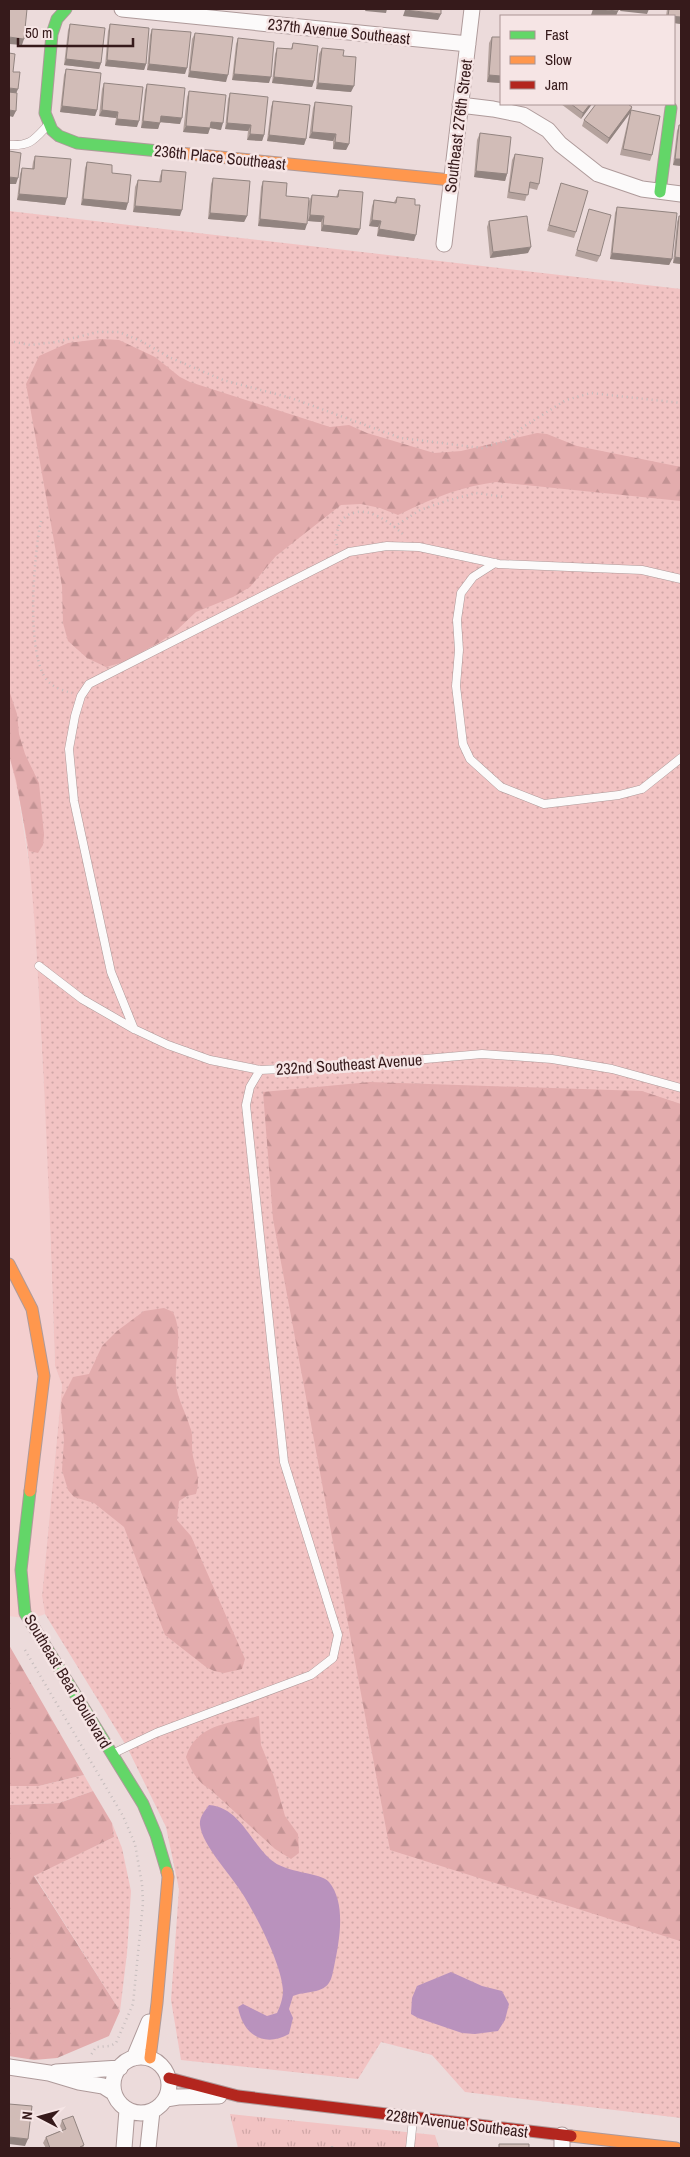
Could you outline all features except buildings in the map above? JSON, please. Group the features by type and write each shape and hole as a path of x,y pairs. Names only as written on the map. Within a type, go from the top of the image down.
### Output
{"street":[{"path":"48,125 45,113 52,34 57,19 66,9"},
{"name":"237th Avenue Southeast","path":"122,9 468,44"},
{"name":"Southeast 276th Street","path":"444,244 472,9"},
{"path":"460,105 523,115 548,130 560,144 598,174 642,189 681,194"},
{"path":"660,192 671,108"},
{"name":"236th Place Southeast","path":"48,125 56,135 77,143 451,180"},
{"name":"Southeast Bear Boulevard","path":"9,1264 32,1309 44,1376 21,1570 25,1613 142,1804 156,1835 168,1877 157,2003 150,2058"},
{"name":"Southeast Bear Boulevard","path":"134,2058 157,2003"},
{"path":"134,2058 150,2058 164,2068 169,2078 170,2089 166,2099 159,2108 152,2111 138,2113 127,2110 119,2102 114,2092 113,2082 124,2063 134,2058"},
{"path":"9,2068 49,2073 79,2082 103,2086 114,2092"},
{"path":"49,2073 89,2068 120,2068"},
{"name":"228th Avenue Southeast","path":"169,2078 238,2096"},
{"name":"228th Avenue Southeast","path":"166,2099 238,2096 414,2117 562,2142 676,2148"},
{"path":"124,2148 127,2110"},
{"path":"148,2148 152,2111"}],"lane":[{"path":"9,145 24,146 33,141 48,125"},
{"path":"134,1029 111,972 74,801 69,749 81,696 89,684 349,552 387,546 419,548 495,563 642,570 681,579"},
{"path":"495,563 473,577 460,593 456,686 463,744 470,759 501,787 544,804 590,799 642,789 681,758"},
{"name":"232nd Southeast Avenue","path":"39,966 82,999 134,1029 168,1045 210,1060 260,1070 346,1066 482,1054 552,1058 612,1068 681,1088"},
{"path":"112,1754 156,1733 311,1675 333,1658 338,1635 284,1462 246,1105 250,1087 260,1070"},
{"path":"410,2148 414,2117"}],"path":[{"path":"9,342 30,345 56,342 98,332 119,332 141,341 177,361 223,380 291,398 401,438 482,448 507,440 566,400 590,393 681,403"},
{"path":"394,527 420,510 446,501 476,493 506,497"},
{"path":"341,556 336,539 340,522 352,513 364,512 382,518 419,548"},
{"path":"41,521 36,544 33,624 37,661 47,681 62,690 81,696"},
{"path":"22,1646 122,1816 135,1844 140,1864 143,1903 133,2004 116,2042 110,2046 96,2047 92,2051 89,2068"}],"shaded area":[{"path":"9,755 16,780 33,890 47,1140 55,1366 62,1385 42,1596 45,1614 32,1619 9,1616"},
{"path":"209,1805 220,1807 236,1818 270,1859 277,1864 285,1868 319,1876 329,1882 335,1891 340,1912 340,1923 331,1980 319,1990 293,1996 289,2009 293,2018 289,2034 280,2038 271,2040 256,2036 250,2032 241,2017 238,2007 243,2004 267,2016 277,2013 283,1991 282,1980 267,1940 248,1902 211,1851 202,1833 200,1819"},
{"path":"451,1972 482,1986 502,1991 509,2004 505,2020 498,2031 475,2034 462,2033 411,2014 412,1998 417,1986"}],"green space":[{"path":"9,211 681,289 681,2118 465,2092 432,2055 381,2042 358,2079 181,2060 171,2000 179,1889 166,1827 127,1747 45,1614 42,1596 62,1385 55,1366 45,1102 34,916 28,851 17,787 9,755"},
{"path":"100,339 119,340 155,357 180,377 190,382 330,427 349,425 367,433 434,453 461,451 537,433 547,434 577,446 681,467 681,501 496,482 446,494 398,515 380,508 361,504 341,505 276,556 250,587 233,597 196,612 177,630 160,642 124,662 106,667 87,658 68,641 63,623 62,586 26,384 39,356 68,343"},
{"path":"9,690 17,714 19,734 25,754 39,783 44,835 43,845 38,853 29,851 16,780 9,755"},
{"path":"370,1082 642,1091 681,1104 680,1941 390,1850 273,1219 263,1092"},
{"path":"164,1308 173,1312 178,1329 177,1389 192,1432 192,1453 198,1480 196,1494 187,1496 179,1501 177,1520 191,1536 245,1659 242,1669 224,1673 206,1667 165,1635 124,1527 94,1503 74,1497 68,1490 62,1470 64,1440 62,1399 73,1377 89,1374 102,1346 117,1331 144,1311"},
{"path":"9,1645 84,1775 39,1786 9,1786"},
{"path":"259,1716 261,1745 274,1777 285,1816 298,1834 299,1853 291,1859 275,1849 211,1790 202,1784 193,1772 186,1757 191,1746 206,1731 226,1723"},
{"path":"84,1775 93,1791 59,1803 9,1805 9,1786 39,1786"},
{"path":"93,1791 112,1823 114,1837 34,1876 120,2011 109,2036 57,2058 34,2060 9,2056 9,1805 59,1803"},
{"path":"112,1823 122,1848 131,1891 127,1953 120,2011 34,1875 114,1837"},
{"path":"230,2114 435,2135 439,2148 238,2148"}],"traffic: fast":[{"path":"66,9 57,19 52,34 45,113 52,130 59,136 77,143 169,152"},
{"path":"660,192 671,108"},
{"path":"30,1491 21,1570 25,1613 143,1804 156,1835 167,1872"}],"traffic: slow":[{"path":"169,152 451,180"},
{"path":"9,1264 32,1309 44,1376 30,1491"},
{"path":"150,2058 157,2003 167,1872"},
{"path":"571,2136 676,2148"}],"traffic: jam":[{"path":"169,2078 238,2096 571,2136"}]}
